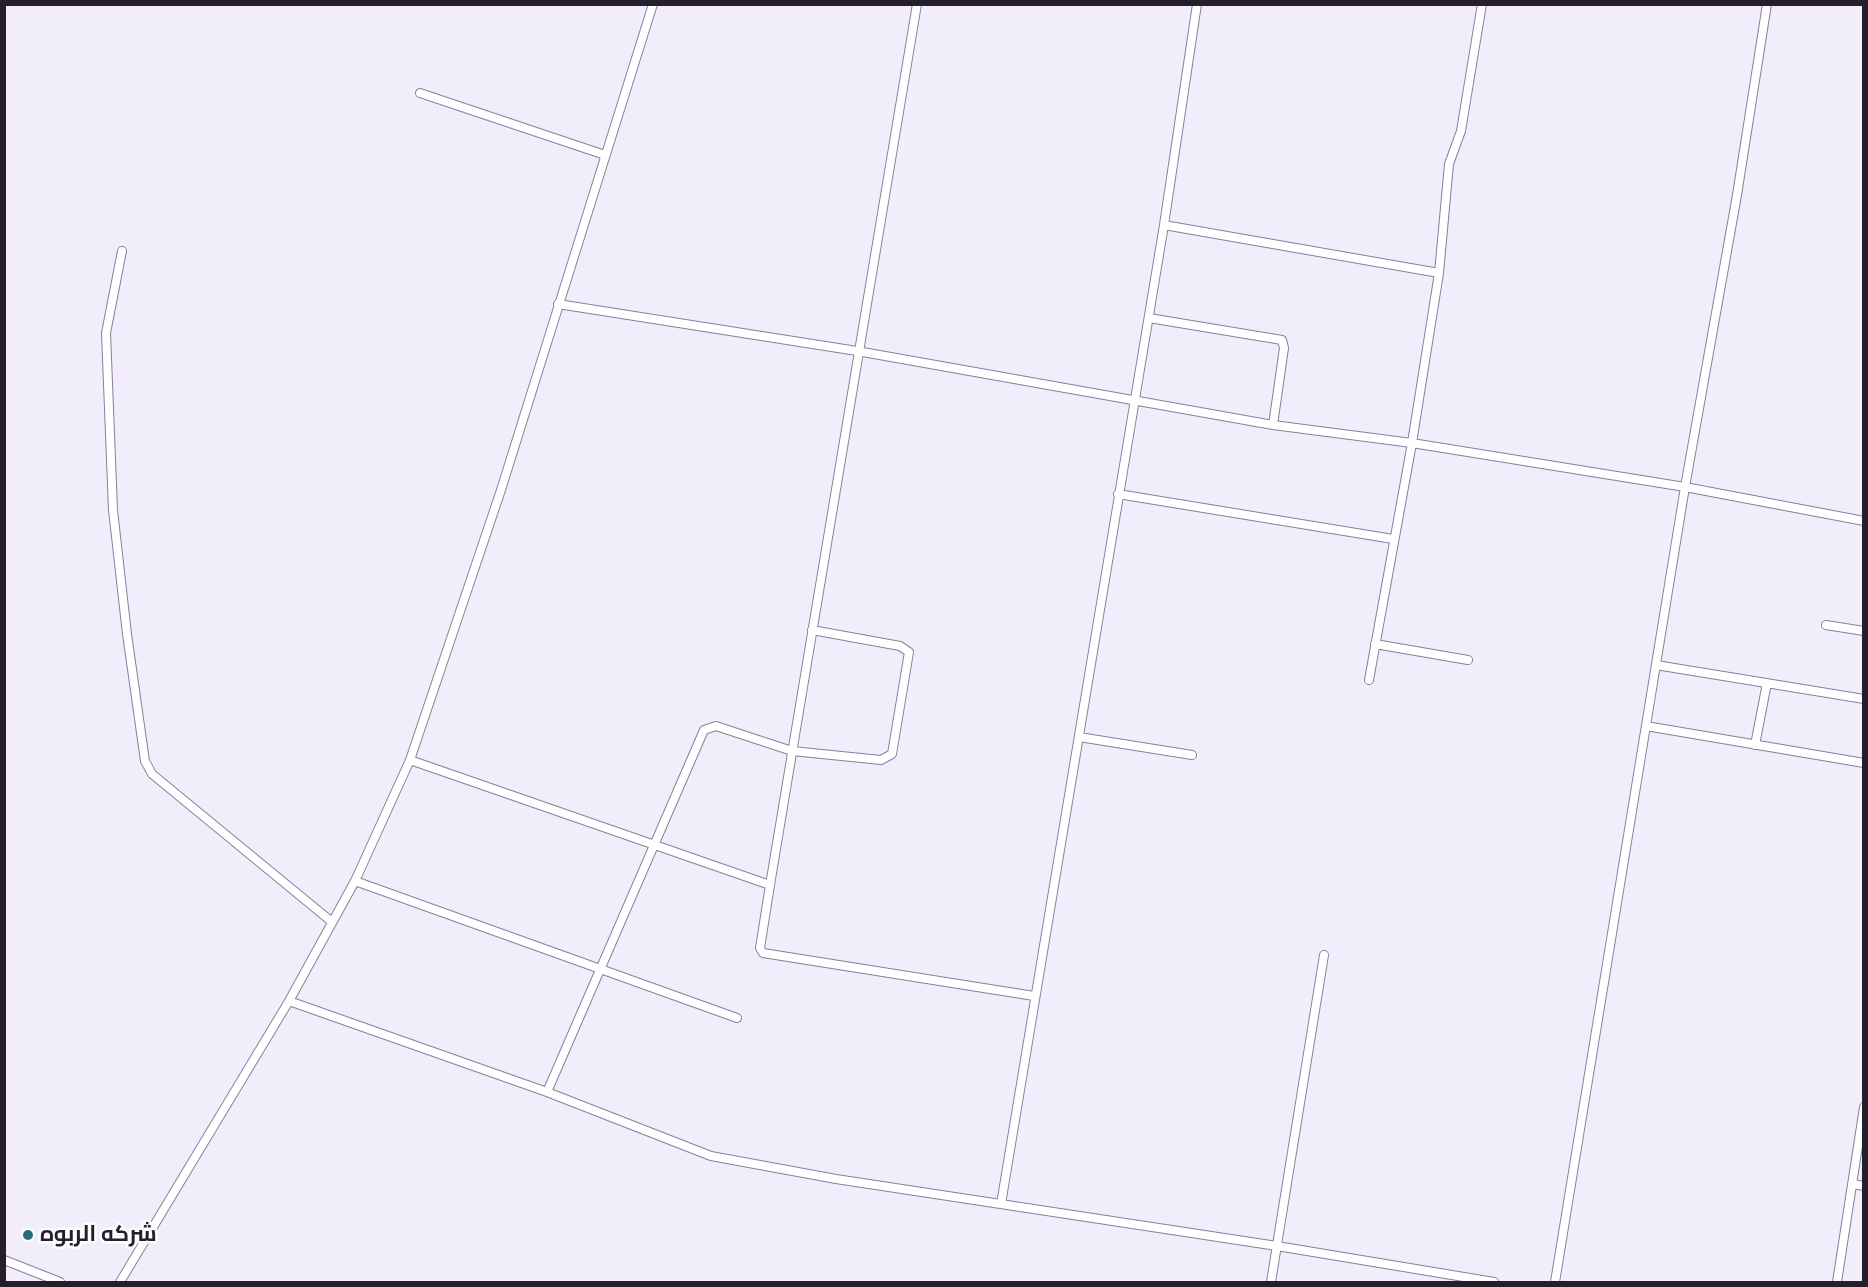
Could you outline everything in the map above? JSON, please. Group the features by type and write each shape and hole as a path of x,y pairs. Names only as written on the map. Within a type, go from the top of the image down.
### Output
{"street":[{"path":"120,1282 289,1001 355,881 410,760 501,490 653,4"},
{"path":"916,4 760,948 763,953 1034,996"},
{"path":"1001,1204 1133,402 1149,318 1197,4"},
{"path":"1369,680 1412,443 1439,273 1449,164 1461,131 1482,4"},
{"path":"1555,1282 1685,487 1737,195 1767,4"},
{"path":"420,93 605,156"},
{"path":"1164,225 1439,273"},
{"path":"122,252 106,333 113,510 145,761 152,774 332,922"},
{"path":"558,304 857,351 1133,402 1273,425 1412,443 1685,487 1863,521"},
{"path":"1149,318 1282,340 1284,348 1273,425"},
{"path":"1118,494 1393,539"},
{"path":"1826,625 1863,631"},
{"path":"548,1092 704,730 716,726 792,751 876,760 890,757 909,652 900,646 812,630"},
{"path":"1375,644 1468,660"},
{"path":"1656,665 1863,699"},
{"path":"1755,745 1767,683"},
{"path":"1646,726 1863,762"},
{"path":"1079,737 1192,755"},
{"path":"410,760 770,885"},
{"path":"355,881 737,1018"},
{"path":"1271,1282 1324,955"},
{"path":"289,1001 548,1092 711,1156 836,1179 1277,1246 1494,1282"},
{"path":"1837,1282 1863,1107"},
{"path":"1852,1184 1863,1186"},
{"path":"4,1260 60,1282"}],"place":[{"name":"شركه الربوه","path":"28,1235"}]}
